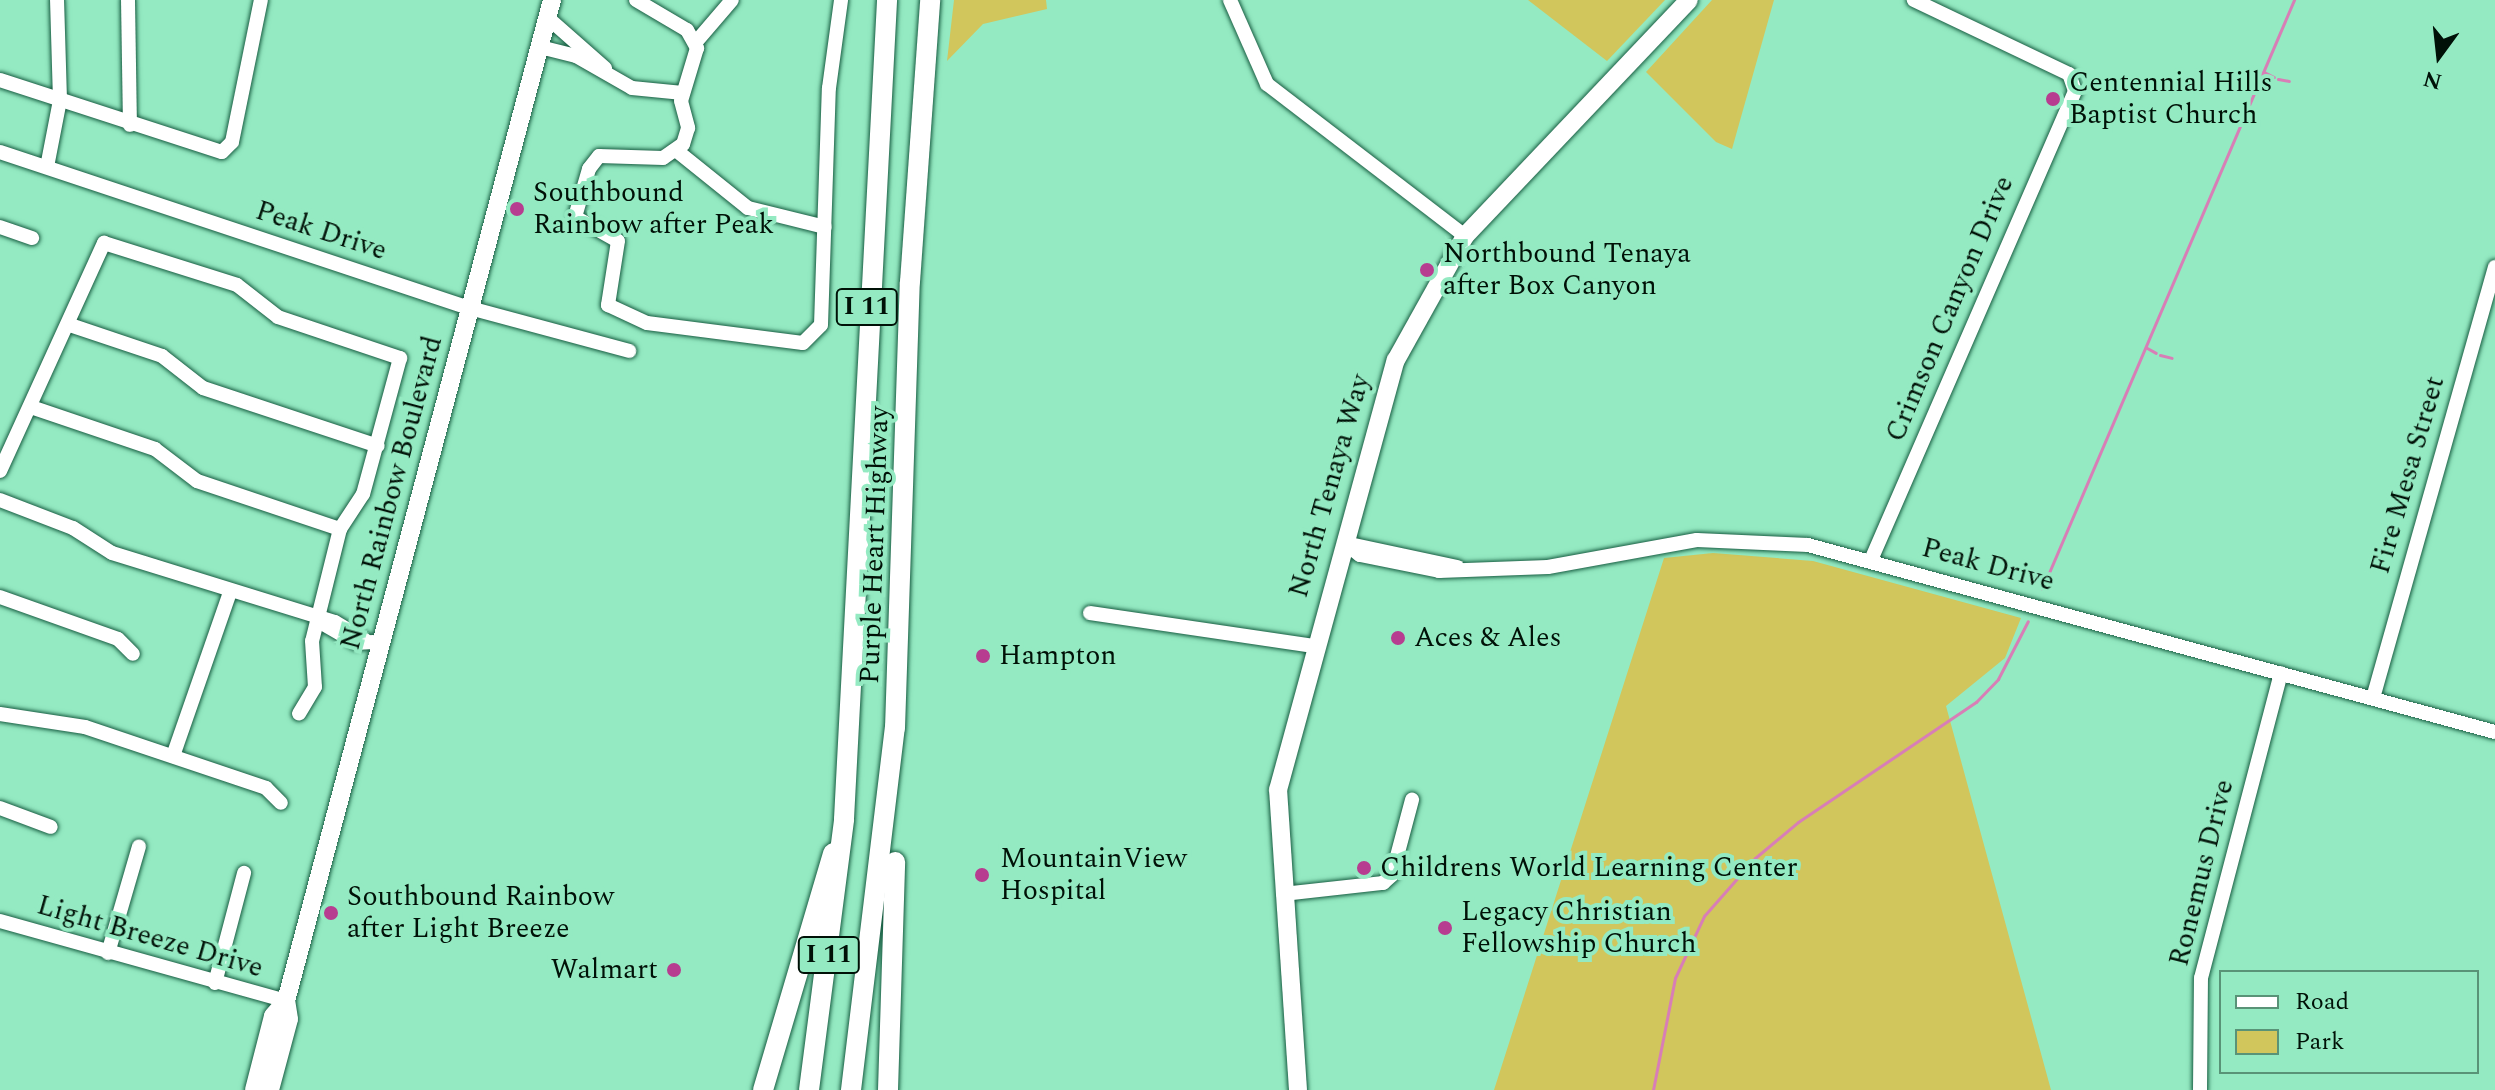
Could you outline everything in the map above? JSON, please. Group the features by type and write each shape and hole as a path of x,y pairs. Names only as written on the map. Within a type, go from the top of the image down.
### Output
{"highway":[{"name":"Purple Heart Highway","path":"809,1090 844,819 887,0"},
{"name":"Purple Heart Highway","path":"851,1090 895,728 905,543 910,282 930,0"},
{"path":"888,1090 890,921 913,598 905,543"},
{"path":"763,1090 844,819"}],"main road":[{"name":"North Tenaya Way","path":"1298,1090 1278,790 1314,646 1396,360 1465,236 1689,0"},
{"name":"North Rainbow Boulevard","path":"270,1090 289,1019 286,1001 373,642 470,308 550,9"},
{"name":"North Rainbow Boulevard","path":"254,1090 273,1016 286,1001"}],"street":[{"path":"47,167 60,100 57,0"},
{"path":"128,0 130,125"},
{"path":"0,80 130,125 222,152 232,142 261,0"},
{"path":"636,0 696,42"},
{"path":"732,0 696,42 683,93 688,128 677,151 654,159 599,156 589,169 575,217 618,241 607,301 614,312 809,342 821,325 829,88 841,0"},
{"path":"1230,0 1267,84 1465,236"},
{"name":"Crimson Canyon Drive","path":"1871,560 2071,102 2073,78 1914,0"},
{"path":"550,9 615,80"},
{"path":"540,47 576,56 615,80 683,93"},
{"path":"677,151 748,208 825,227"},
{"name":"Peak Drive","path":"0,152 470,308 629,351"},
{"path":"0,227 32,238"},
{"path":"0,471 70,325 104,243 237,285 278,317 400,358 363,494 340,529 321,623 315,687 299,714"},
{"name":"Fire Mesa Street","path":"2373,698 2495,267"},
{"path":"70,325 162,356 203,388 378,446"},
{"path":"31,407 155,449 197,481 340,529"},
{"path":"0,500 73,528 112,553 321,623 331,634 373,642"},
{"name":"Peak Drive","path":"1345,543 1457,567 1548,567 1723,539 1871,560 2495,732"},
{"path":"173,756 230,592"},
{"path":"0,597 118,639 133,654"},
{"path":"1090,613 1314,646"},
{"name":"Ronemus Drive","path":"2200,1090 2201,978 2281,673"},
{"path":"0,714 85,727 266,788 281,803"},
{"path":"1283,894 1383,883 1392,875 1412,800"},
{"path":"0,808 51,827"},
{"path":"108,953 139,846"},
{"path":"215,983 244,873"},
{"name":"Light Breeze Drive","path":"0,921 286,1001"}],"green space":[{"path":"954,0 1046,0 1047,9 983,24 947,61"},
{"path":"1528,0 1665,0 1607,61"},
{"path":"1712,0 1774,0 1732,149 1716,142 1646,72"},
{"path":"1713,553 1813,561 2021,618 2005,658 1946,706 2051,1090 1494,1090 1664,558"}],"waterway":[{"path":"2042,589 2294,0"},
{"path":"2264,72 2274,77"},
{"path":"2278,79 2289,81"},
{"path":"2147,348 2156,353"},
{"path":"2160,355 2172,358"},
{"path":"1653,1090 1675,978 1704,916 1755,858 1798,822 1976,702 1998,679 2028,621"}],"place":[{"name":"Centennial Hills Baptist Church","path":"2053,99"},
{"name":"Southbound Rainbow after Peak","path":"517,209"},
{"name":"Northbound Tenaya after Box Canyon","path":"1427,270"},
{"name":"Aces & Ales","path":"1398,638"},
{"name":"Hampton","path":"983,656"},
{"name":"Childrens World Learning Center","path":"1364,868"},
{"name":"MountainView Hospital","path":"982,875"},
{"name":"Southbound Rainbow after Light Breeze","path":"331,913"},
{"name":"Legacy Christian Fellowship Church","path":"1445,928"},
{"name":"Walmart","path":"674,970"}]}
